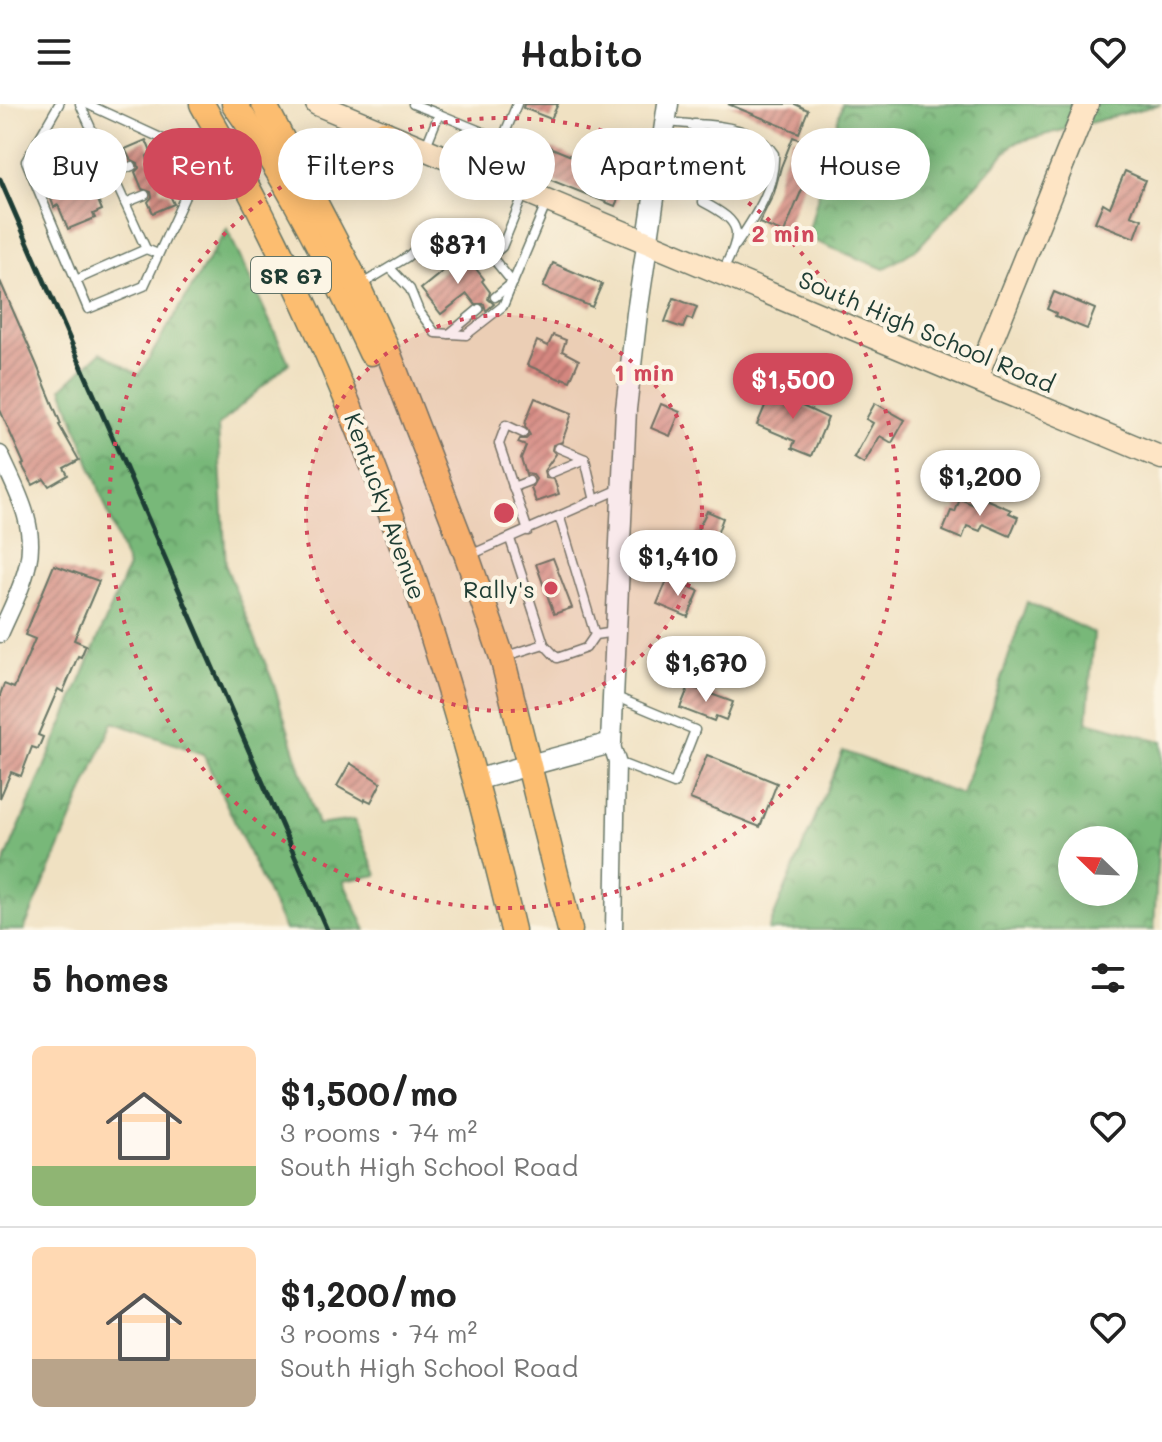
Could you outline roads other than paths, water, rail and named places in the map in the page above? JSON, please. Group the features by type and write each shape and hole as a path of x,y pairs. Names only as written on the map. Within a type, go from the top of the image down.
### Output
{"main road":[{"name":"Kentucky Avenue","path":"202,104 215,128"},
{"path":"234,104 301,213 382,374 406,393"},
{"name":"SR 67","path":"264,104 278,131"},
{"name":"South High School Road","path":"317,104 372,128"},
{"path":"976,379 1087,104"},
{"name":"South High School Road","path":"424,150 439,156"},
{"name":"Kentucky Avenue","path":"253,200 307,309 376,472 418,589 475,780 513,930"},
{"name":"SR 67","path":"314,200 406,393 467,556 502,657 570,930"},
{"name":"South High School Road","path":"542,200 1162,458"}],"street":[{"path":"614,930 614,696 620,489 630,368 667,113"},
{"path":"0,454 26,514 30,543 28,565 0,634"},
{"path":"475,780 614,752"}],"lane":[{"path":"59,104 26,161 88,309 144,286 183,200"},
{"path":"80,104 91,128"},
{"path":"87,104 143,130"},
{"path":"414,104 502,140 517,104"},
{"path":"667,113 714,140 703,202 725,213 734,222 735,246"},
{"path":"424,150 439,114"},
{"path":"689,124 729,127 764,141 774,154 771,182 754,218 721,273"},
{"path":"127,168 132,166"},
{"path":"125,203 143,196"},
{"path":"124,200 146,249 158,254"},
{"path":"491,256 502,247 521,200"},
{"path":"390,268 410,289 419,311 435,333 466,335 503,306 547,202"},
{"path":"358,287 390,268 437,230 491,256 513,283"},
{"path":"76,280 146,249"},
{"path":"495,297 513,283"},
{"path":"448,334 479,309"},
{"path":"523,433 506,425 499,444 528,531"},
{"path":"559,448 585,459"},
{"path":"585,459 595,501"},
{"path":"551,473 585,459"},
{"path":"513,487 529,481"},
{"path":"467,556 560,518 620,489"},
{"path":"560,518 595,635"},
{"path":"510,539 544,644 557,658 586,648 595,635 618,631"},
{"path":"502,657 544,644"},
{"path":"614,696 695,730 674,784 614,752"}],"railway":[{"path":"0,179 327,930"}],"place":[{"name":"Rally's","path":"551,588"}]}
